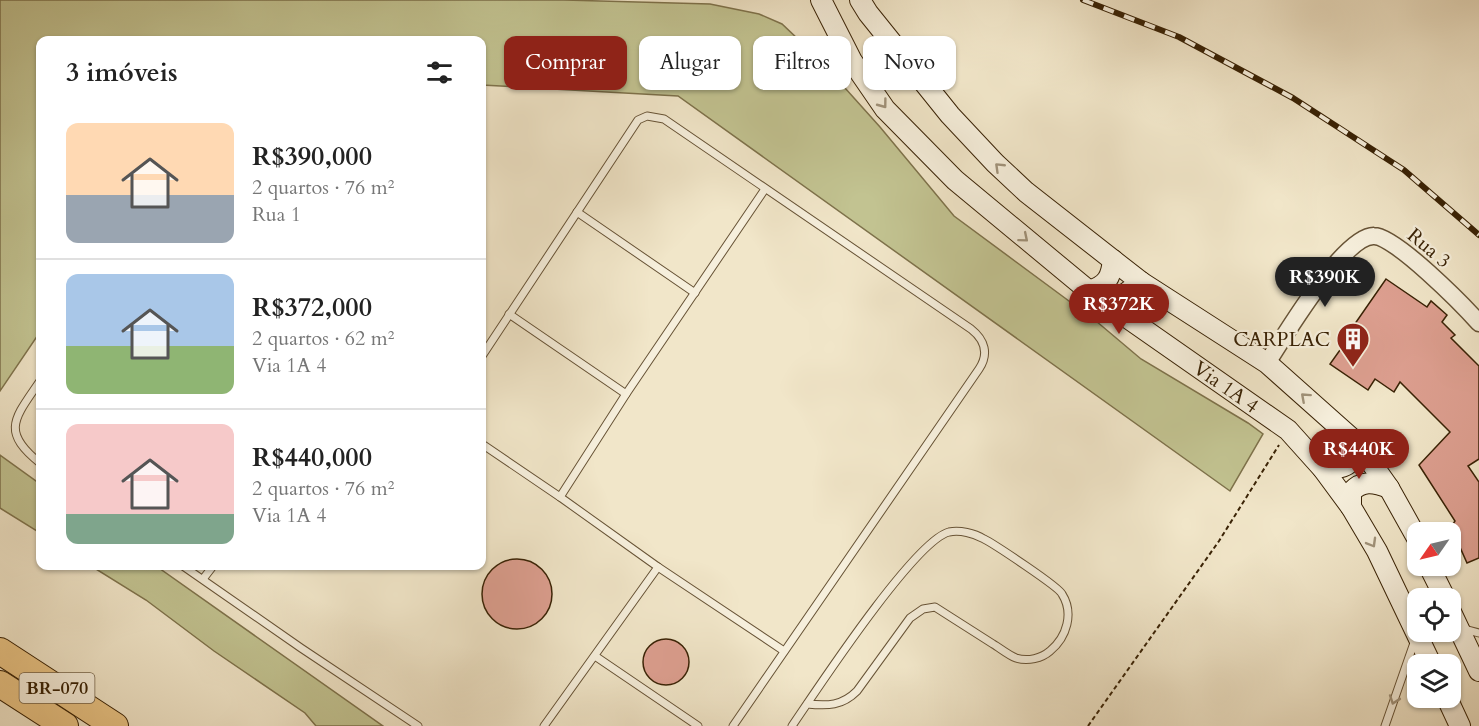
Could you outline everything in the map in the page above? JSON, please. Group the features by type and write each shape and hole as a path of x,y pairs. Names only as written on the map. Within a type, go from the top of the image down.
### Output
{"highway":[{"name":"BR-070","path":"0,651 115,726"},
{"name":"BR-070","path":"0,684 65,726"}],"main road":[{"name":"Via 1A 4","path":"821,0 852,61 885,109 956,180 1089,291 1288,430 1323,469 1351,507 1377,551 1407,613"},
{"name":"Via 1A 4","path":"860,0 950,115 995,163 1026,192 1141,282 1267,363 1358,444 1389,488 1408,522"},
{"path":"1089,291 1099,288 1109,279 1113,260"},
{"path":"1119,312 1122,297 1141,282"},
{"path":"1323,469 1350,464 1358,444"},
{"path":"1351,507 1350,492 1362,483 1371,482 1389,488"},
{"path":"1461,632 1479,671"},
{"path":"1452,708 1460,726"}],"street":[{"name":"Rua 3","path":"1267,363 1334,265 1364,237 1374,236 1389,242 1458,300 1479,322"}],"lane":[{"path":"486,350 638,120 647,116 664,119 971,329 983,341 986,351 980,369 733,726"},
{"path":"560,497 626,394 765,189"},
{"path":"578,212 695,293"},
{"path":"508,314 626,394"},
{"path":"36,387 16,417 13,432 23,450 36,460"},
{"path":"486,447 658,567 784,651"},
{"path":"792,726 851,639 919,554 937,538 948,532 964,532 984,538 1061,591 1068,606 1069,617 1058,645 1046,655 1033,659 1017,658 935,607 923,609 910,618 858,691 849,699 830,706 807,704"},
{"path":"544,726 658,567"},
{"path":"189,570 418,726"},
{"path":"203,579 210,570"},
{"path":"1461,622 1479,633"},
{"path":"1384,726 1414,642"},
{"path":"595,656 698,726"}],"path":[{"path":"1088,726 1219,541 1288,430"}],"green space":[{"path":"0,0 564,0 710,4 759,14 782,24 795,36 753,36 753,90 847,90 954,216 1096,321 1141,359 1263,434 1230,491 678,96 571,90 627,90 627,36 504,36 504,86 486,85 486,36 36,36 36,338 0,391"},
{"path":"0,455 36,481 36,530 0,508"},
{"path":"97,570 162,570 383,726 316,726 305,713 214,651 146,600"}],"building":[{"path":"1386,279 1427,307 1431,301 1447,315 1442,322 1455,335 1451,338 1479,366 1479,459 1468,466 1479,482 1479,558 1467,563 1461,550 1461,522 1454,522 1419,465 1450,432 1400,382 1394,392 1375,379 1368,390 1330,364 1345,343 1343,341"},
{"path":"524,559 537,565 546,574 550,580 552,594 550,608 542,619 531,627 510,629 492,619 484,608 482,587 492,569 503,561"},
{"path":"666,639 682,646 689,662 682,678 666,685 650,678 643,662 650,646"}],"railway":[{"path":"1083,0 1179,37 1293,98 1404,170 1479,235"}],"place":[{"name":"CARPLAC","path":"1353,368"}]}
